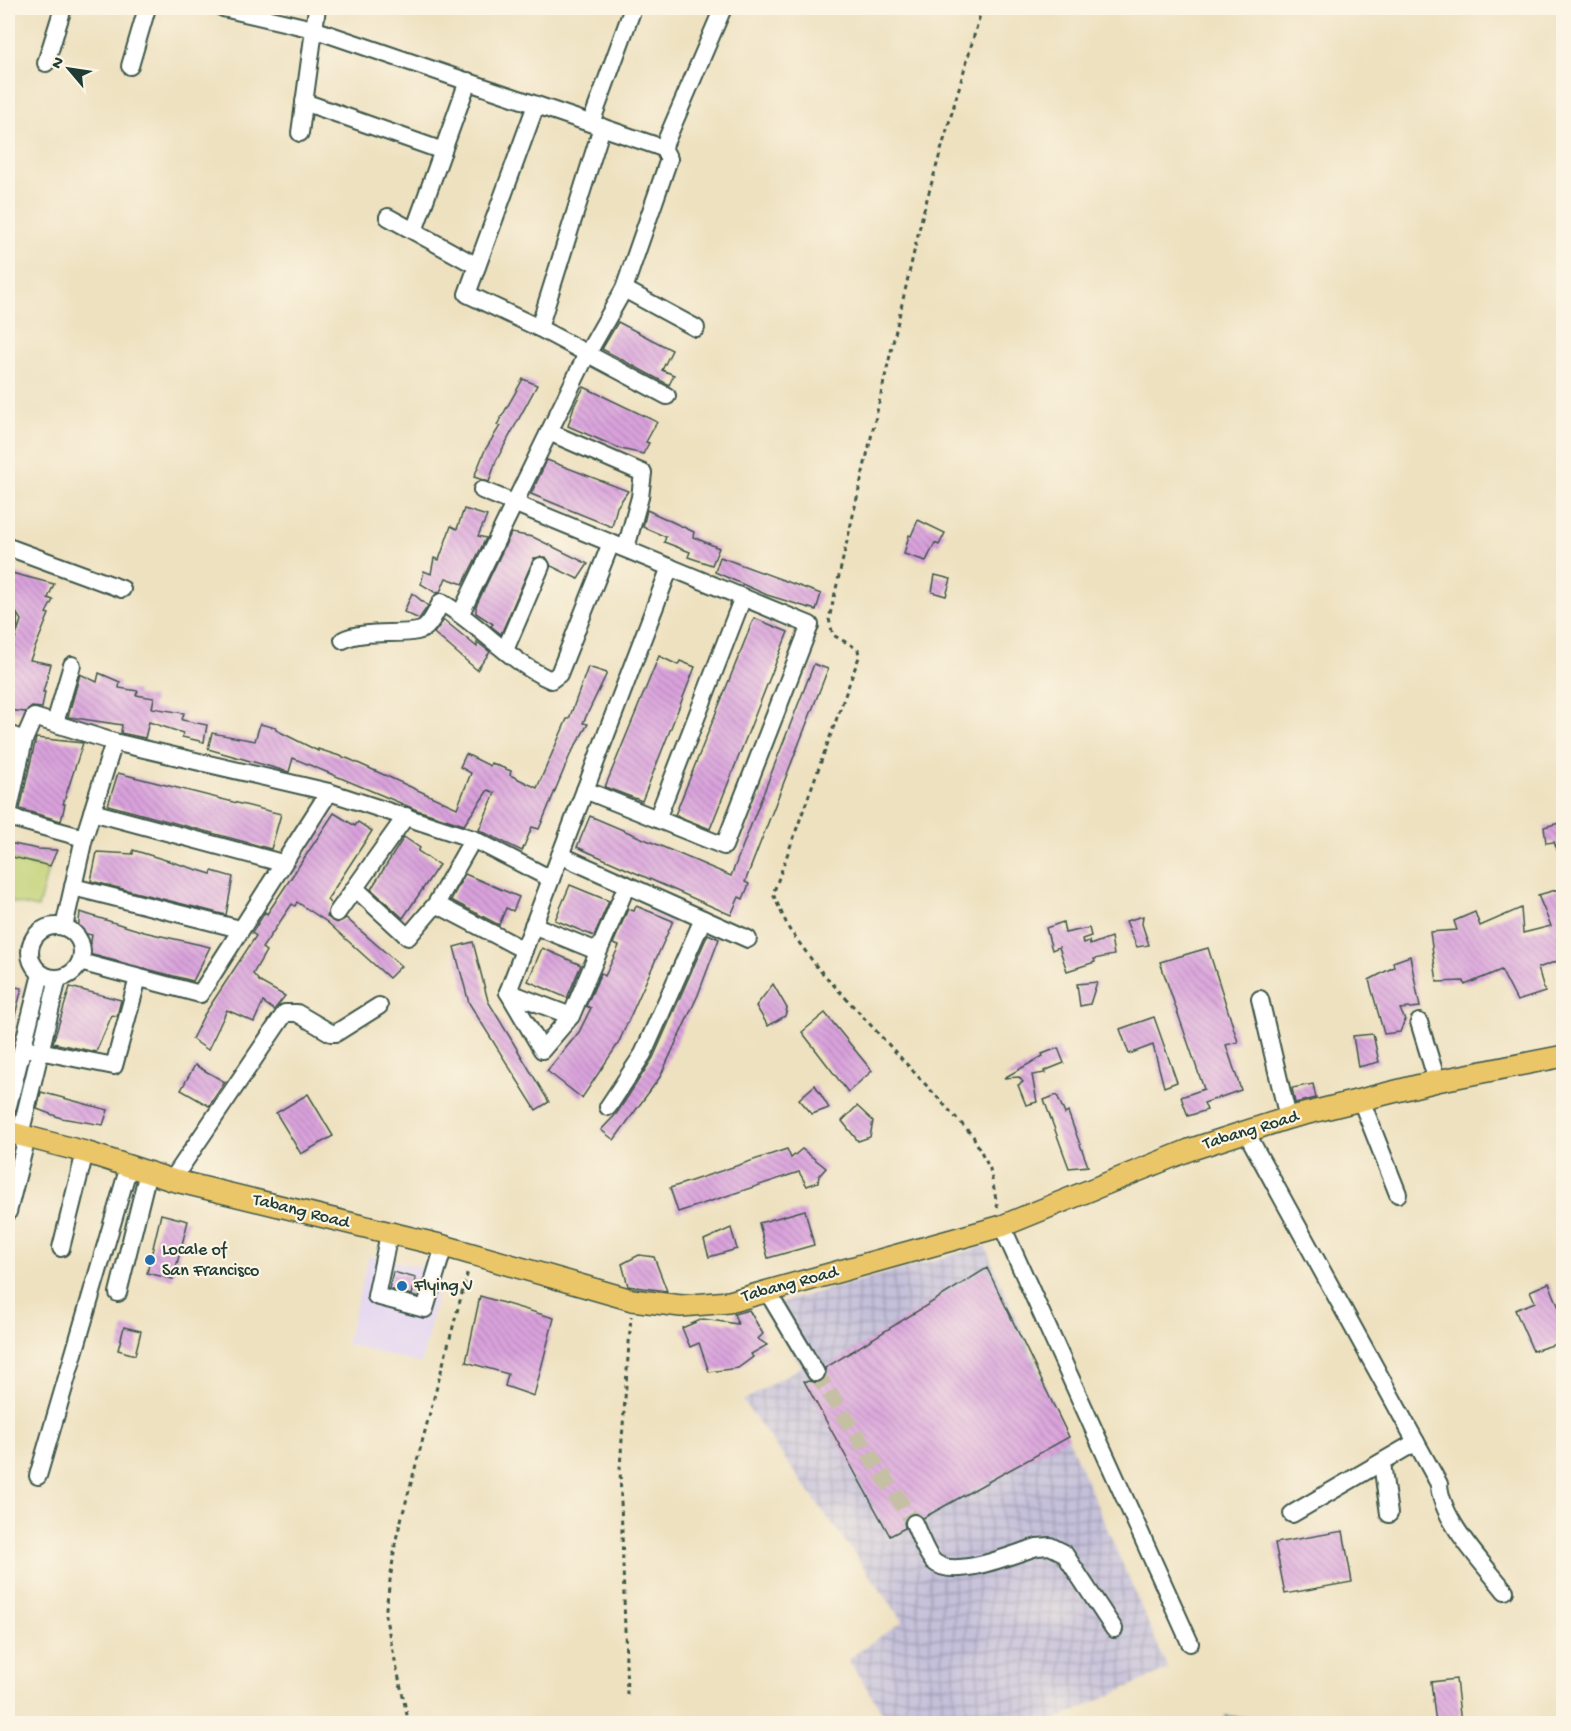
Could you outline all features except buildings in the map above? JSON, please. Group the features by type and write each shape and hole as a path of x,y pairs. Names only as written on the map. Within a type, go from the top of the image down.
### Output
{"main road":[{"name":"Tabang Road","path":"18,1135 85,1152 172,1180 444,1246 632,1300 681,1306 729,1302 1002,1226 1189,1150 1288,1118 1437,1081 1563,1056"}],"street":[{"path":"46,63 63,8"},
{"path":"130,66 147,8"},
{"path":"223,8 247,10 313,29 663,147 669,159 624,289 586,356 461,613"},
{"path":"300,133 317,8"},
{"path":"539,328 633,8"},
{"path":"663,147 723,8"},
{"path":"414,231 468,81"},
{"path":"304,102 443,151"},
{"path":"536,105 467,294 539,328 586,356 667,396"},
{"path":"388,217 477,266"},
{"path":"624,289 696,328"},
{"path":"343,640 367,632 415,633 425,628 441,602 461,613 505,650 542,676 551,680 559,674 640,497 644,473 549,432"},
{"path":"482,490 810,624 724,846 585,790"},
{"path":"8,547 122,589"},
{"path":"505,650 542,566"},
{"path":"508,992 670,567"},
{"path":"657,819 743,597"},
{"path":"8,618 8,626"},
{"path":"55,723 72,665"},
{"path":"84,838 8,816 24,740 34,717 114,742 329,792 406,816 473,839 551,879"},
{"path":"8,734 24,740"},
{"path":"64,927 84,838 114,742"},
{"path":"80,962 200,994 329,792"},
{"path":"92,812 282,863"},
{"path":"337,913 406,816"},
{"path":"355,888 408,937 436,904 473,839"},
{"path":"560,855 748,939"},
{"path":"508,992 542,1050 571,1017 597,951 627,885"},
{"path":"73,887 240,929"},
{"path":"436,904 524,950"},
{"path":"608,1107 644,1054 703,919"},
{"path":"533,926 597,951"},
{"path":"64,927 79,942 80,962 69,975 58,978 41,974 31,961 31,945 35,937 48,928 64,927"},
{"path":"8,1106 41,974"},
{"path":"8,1212 18,1135 42,1052 58,978"},
{"path":"24,1048 114,1066 138,978"},
{"path":"508,992 571,1017"},
{"path":"1260,999 1288,1118"},
{"path":"172,1180 285,1013 297,1013 331,1033 379,1006"},
{"path":"1419,1022 1437,1081"},
{"path":"1361,1100 1398,1194"},
{"path":"1246,1132 1439,1484 1439,1496 1459,1532 1505,1591"},
{"path":"61,1248 85,1152"},
{"path":"118,1293 138,1169"},
{"path":"38,1476 138,1169"},
{"path":"1002,1226 1190,1643"},
{"path":"389,1234 376,1296 425,1309 444,1246"},
{"path":"766,1292 816,1373"},
{"path":"1292,1514 1416,1442"},
{"path":"1382,1463 1389,1514"},
{"path":"914,1523 933,1560 942,1567 957,1570 1037,1547 1050,1546 1065,1553 1114,1629"}],"path":[{"path":"982,8 922,213 829,619 833,635 858,649 859,657 773,894 789,929 817,967 973,1136 990,1169 1002,1226"},
{"path":"410,1724 385,1616 396,1539 472,1254"},
{"path":"627,1695 620,1467 632,1300"}],"shaded area":[{"path":"985,1246 1168,1669 1049,1723 889,1723 848,1659 903,1621 743,1401 802,1366 761,1308"},
{"path":"369,1256 443,1271 421,1364 346,1344"}],"green space":[{"path":"8,858 48,869 38,908 8,901"}],"water":[{"path":"1226,1716 1305,1723 1227,1723"}],"tunnel":[{"path":"816,1373 914,1523"}],"place":[{"name":"Locale of San Francisco","path":"150,1260"},
{"name":"Flying V","path":"402,1286"}]}
